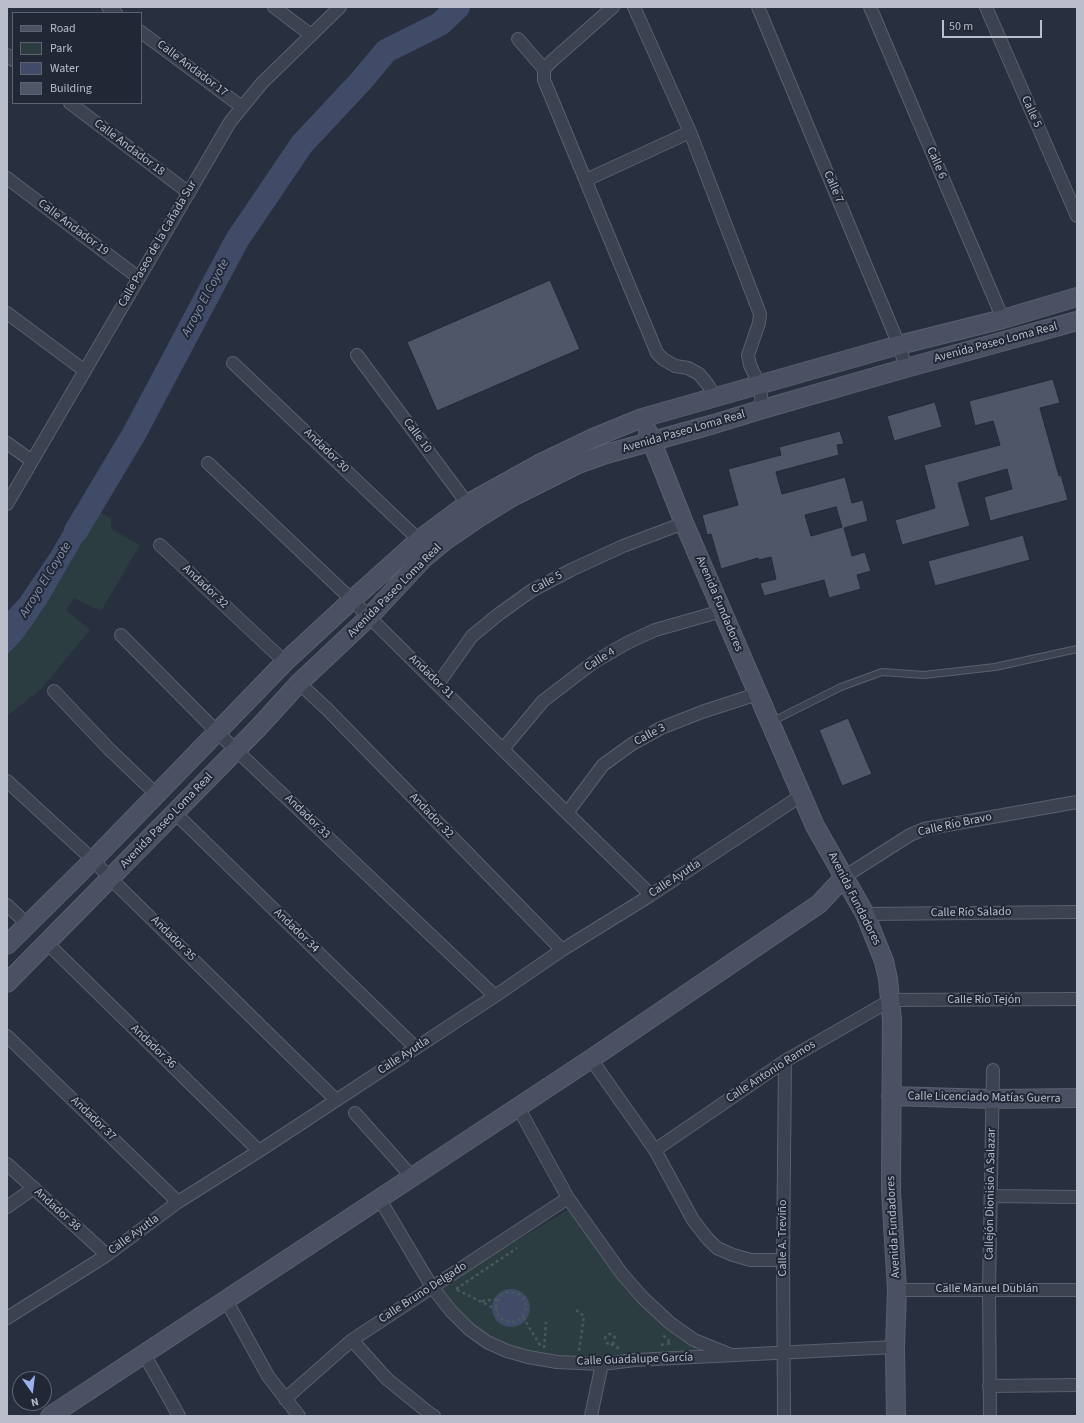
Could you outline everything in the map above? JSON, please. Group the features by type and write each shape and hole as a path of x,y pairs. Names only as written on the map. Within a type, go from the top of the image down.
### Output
{"street":[{"path":"274,7 311,35"},
{"name":"Calle Paseo de la Cañada Sur","path":"7,504 230,122 262,82 340,7"},
{"path":"544,69 613,7"},
{"path":"634,7 690,132 760,314 759,323 748,355 750,365 759,384 763,409"},
{"name":"Calle 7","path":"758,7 899,345 906,368"},
{"name":"Calle 6","path":"870,7 1003,319"},
{"name":"Calle 5","path":"986,7 1077,216"},
{"name":"Calle Andador 17","path":"142,33 242,107"},
{"path":"518,39 544,69 544,80 657,353 663,359 675,366 688,368 699,374 715,397"},
{"name":"Calle Andador 18","path":"71,104 188,193"},
{"path":"586,180 690,132"},
{"name":"Calle Andador 19","path":"7,178 139,278"},
{"name":"Avenida Paseo Loma Real","path":"7,945 93,860 285,662 352,600 420,540 508,490 541,463 593,438 642,418 899,345 1003,319 1077,297"},
{"path":"7,313 85,371"},
{"name":"Avenida Paseo Loma Real","path":"508,490 606,454 906,368 1077,321"},
{"name":"Calle 10","path":"357,354 473,511"},
{"name":"Andador 30","path":"234,363 420,540"},
{"name":"Avenida Fundadores","path":"642,418 684,523 815,826 865,914 884,961 891,1000 891,1191 897,1290 895,1347 896,1416"},
{"path":"7,443 32,461"},
{"name":"Andador 31","path":"208,463 352,600 651,895"},
{"name":"Avenida Paseo Loma Real","path":"7,983 258,728 299,683 369,617 424,558 446,540 473,511"},
{"name":"Calle 5","path":"438,684 472,636 531,591 571,570 623,546 684,523"},
{"name":"Andador 32","path":"160,545 285,662"},
{"name":"Calle 4","path":"503,749 544,702 594,662 627,643 655,630 722,611"},
{"name":"Andador 33","path":"121,635 217,732 494,996"},
{"name":"Andador 32","path":"299,683 327,709 562,950"},
{"path":"54,692 109,749 156,794"},
{"name":"Calle 3","path":"567,813 603,765 632,744 668,725 702,712 758,694"},
{"name":"Andador 35","path":"7,781 93,860 336,1100"},
{"name":"Calle Ayutla","path":"7,1318 107,1255 178,1202 259,1151 562,950 651,895 802,795"},
{"name":"Calle Río Bravo","path":"844,877 910,835 924,829 1077,802"},
{"name":"Andador 34","path":"175,813 416,1048"},
{"path":"60,1413 144,1354 591,1059 819,904 844,877"},
{"path":"7,905 27,924"},
{"name":"Calle Río Salado","path":"865,914 1077,912"},
{"name":"Andador 36","path":"46,942 259,1151"},
{"name":"Calle Río Tejón","path":"891,1000 1077,999"},
{"name":"Calle Antonio Ramos","path":"655,1150 784,1061 891,1000"},
{"name":"Andador 37","path":"7,1036 178,1202"},
{"path":"591,1059 655,1150 692,1220 707,1238 717,1248 733,1256 751,1260 783,1260"},
{"name":"Calle A. Treviño","path":"784,1061 784,1416"},
{"path":"992,1099 993,1070"},
{"name":"Calle Licenciado Matías Guerra","path":"891,1096 992,1099 1077,1098"},
{"name":"Callejón Dionisio A Salazar","path":"990,1416 989,1289 992,1099"},
{"path":"518,1107 568,1198 622,1274 643,1298 670,1323 694,1340 734,1356"},
{"path":"355,1113 412,1177"},
{"name":"Andador 38","path":"7,1164 107,1255"},
{"path":"7,1207 34,1188"},
{"path":"991,1196 1077,1197"},
{"name":"Calle Guadalupe García","path":"379,1198 432,1287 451,1311 469,1329 488,1342 507,1351 528,1357 557,1362 602,1364 635,1360 895,1347"},
{"name":"Calle Bruno Delgado","path":"285,1399 352,1340 568,1198"},
{"name":"Calle Manuel Dublán","path":"897,1290 1077,1290"},
{"path":"226,1300 268,1376 299,1416"},
{"path":"352,1340 387,1379 434,1416"},
{"path":"144,1354 179,1416"},
{"path":"591,1416 602,1364"},
{"path":"989,1386 1077,1385"}],"lane":[{"path":"770,723 842,687 882,672 924,675 995,667 1077,649"}],"path":[{"path":"496,1309 498,1299 501,1295 511,1291 520,1294 526,1303 523,1316 510,1322 501,1318 496,1309 456,1289 521,1246"},
{"path":"481,1301 498,1299"},
{"path":"576,1310 584,1316 579,1351"},
{"path":"523,1316 543,1350"},
{"path":"543,1350 546,1322"},
{"path":"656,1346 671,1343 660,1332"},
{"path":"611,1344 614,1343 615,1338 612,1334 608,1334 605,1340 608,1344 611,1344 620,1350"},
{"path":"613,1350 627,1349"},
{"path":"543,1350 551,1350"},
{"path":"572,1351 586,1351"}],"green space":[{"path":"99,512 111,518 111,529 140,545 101,611 74,598 66,610 90,630 41,689 7,716 7,655 23,638 47,603"},
{"path":"568,1210 621,1282 724,1354 557,1362 498,1347 434,1290"}],"water":[{"path":"82,499 101,509 47,603 23,638 7,655 7,612 20,598 51,552"},
{"path":"511,1289 521,1292 527,1298 530,1308 527,1318 521,1324 511,1327 501,1324 495,1318 492,1308 495,1298 501,1292"}],"building":[{"path":"550,280 580,349 437,411 407,342"},
{"path":"1053,379 1060,403 1040,408 1059,476 1061,475 1068,500 990,521 984,497 1012,489 1007,469 958,483 970,526 902,545 895,520 935,508 924,465 1000,445 993,421 975,426 969,401"},
{"path":"935,402 942,427 894,441 887,416"},
{"path":"840,431 844,444 837,445 839,455 776,472 782,494 845,477 852,503 863,500 868,521 844,528 852,556 865,552 871,571 857,575 861,589 829,598 824,580 764,596 760,583 776,579 771,557 759,560 758,558 721,569 711,534 707,535 702,515 738,505 728,469 781,455 779,447","holes":["836,507 842,527 811,536 805,515"]},
{"path":"1023,535 1030,560 935,586 928,561"},
{"path":"848,718 872,774 842,786 819,730"}],"waterway":[{"name":"Arroyo El Coyote","path":"76,531 134,434 237,240 302,144 361,81 386,51 440,24 458,7"}]}
